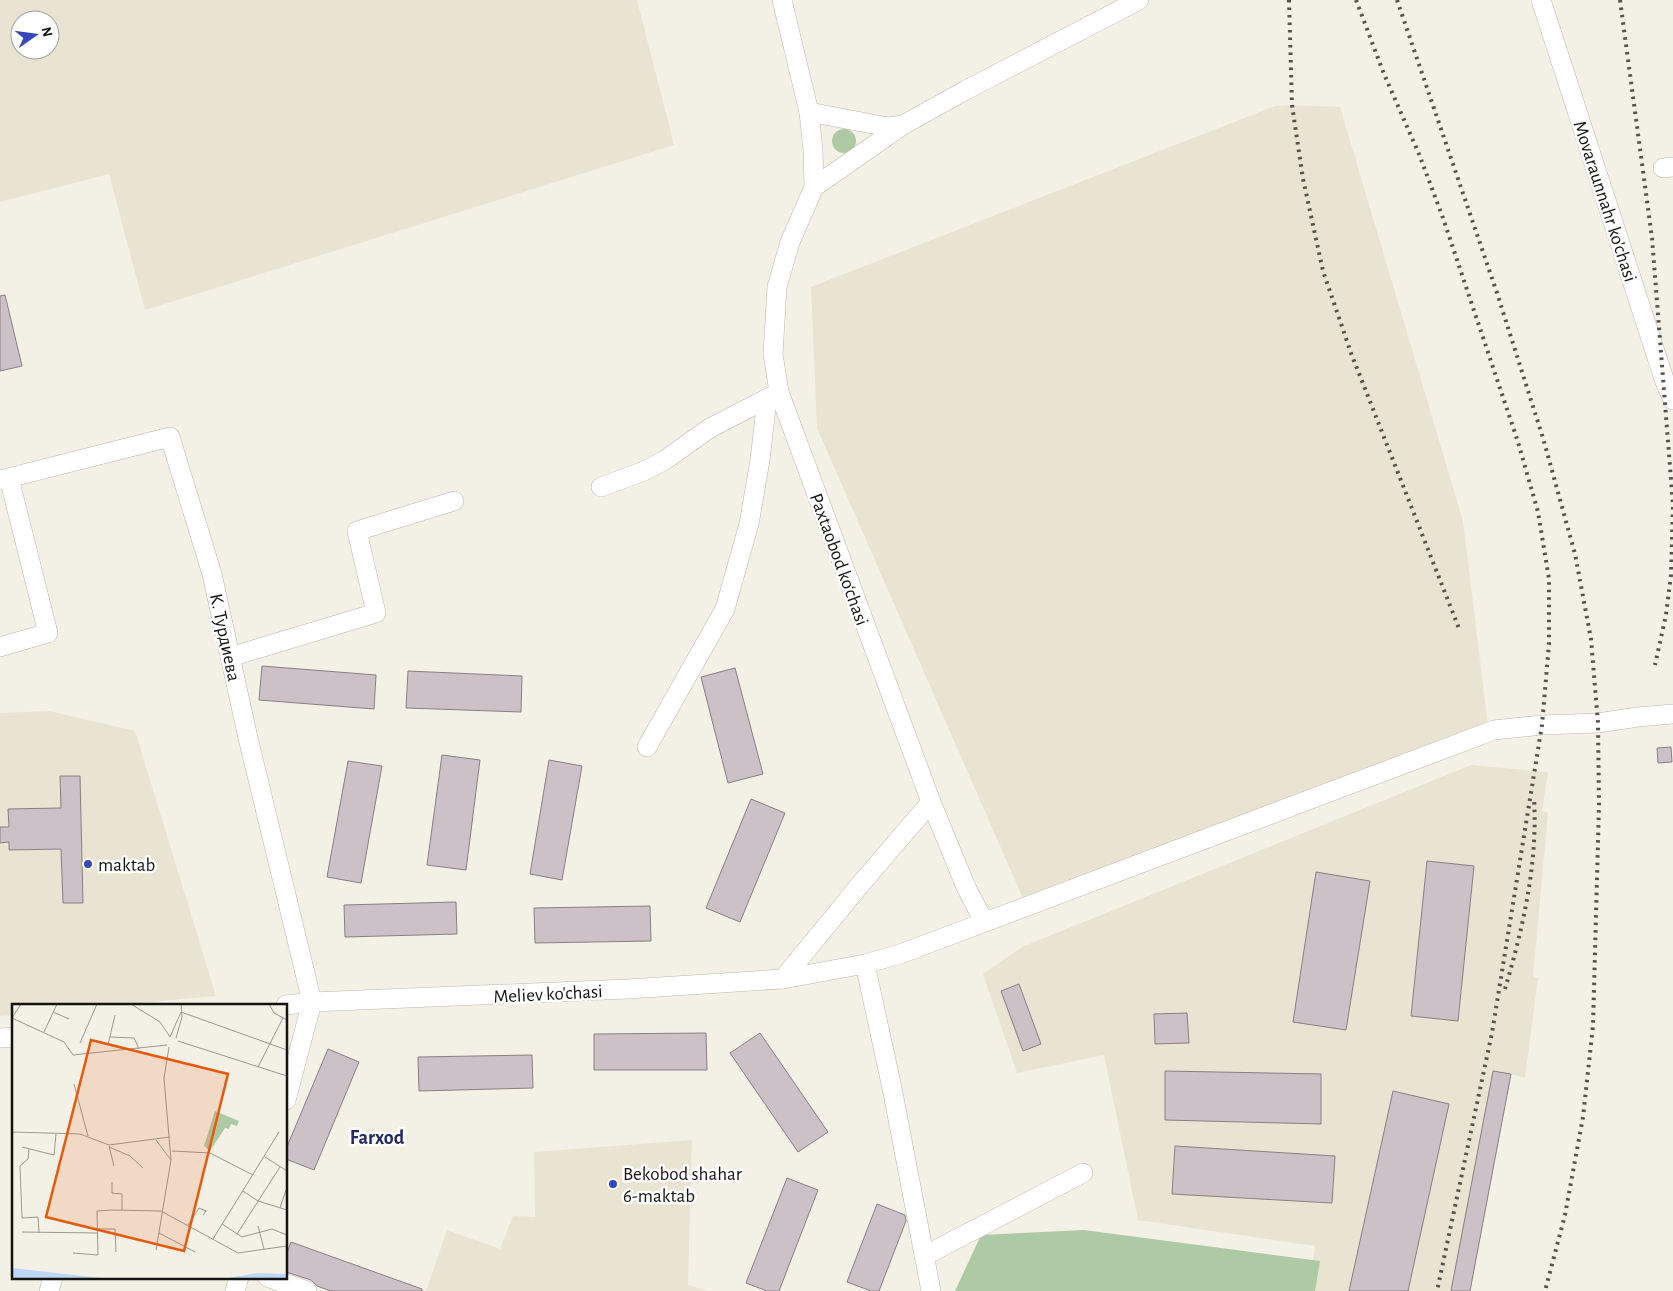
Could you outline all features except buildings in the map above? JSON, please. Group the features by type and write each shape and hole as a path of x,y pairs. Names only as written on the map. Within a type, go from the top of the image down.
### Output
{"street":[{"path":"782,0 809,112 814,187"},
{"path":"814,187 903,125 1139,0"},
{"name":"Movaraunnahr ko'chasi","path":"1541,0 1664,379 1673,400"},
{"path":"809,112 888,127 903,125"},
{"name":"Paxtaobod ko‘chasi","path":"814,187 790,242 776,288 773,396 931,802 966,887 984,922"},
{"path":"601,487 644,472 710,428 773,396"},
{"path":"647,747 725,609 749,524 773,396"},
{"name":"К. Турдиева","path":"0,647 48,633 4,479 170,437 212,574 248,738 312,1002"},
{"path":"230,657 376,613 357,531 454,500"},
{"name":"Meliev ko'chasi","path":"288,1005 312,1002 608,990 783,979 864,964 902,953 1494,730 1542,725 1598,723 1673,714"},
{"path":"783,979 931,802"},
{"path":"864,964 892,1088 931,1291"},
{"path":"288,1092 312,1002"},
{"path":"924,1256 1083,1173"},
{"path":"49,1291 53,1278"},
{"path":"235,1291 239,1278"},
{"path":"270,1278 308,1291"}],"shaded area":[{"path":"0,0 637,0 674,145 145,310 109,174 0,202"},
{"path":"1275,106 1340,107 1463,521 1490,742 1029,912 817,428 811,287"},
{"name":"maktab","path":"49,711 135,731 216,996 127,1004 12,1004 12,1015 0,1016 0,713"},
{"path":"1471,765 1548,772 1542,811 1548,813 1533,977 1538,978 1525,1078 1511,1074 1470,1291 1309,1291 1315,1246 1138,1220 1104,1055 1017,1073 983,974 1022,947"},
{"name":"Bekobod shahar 6-maktab","path":"692,1140 688,1285 708,1291 426,1291 447,1230 500,1249 513,1216 535,1217 534,1152"}],"green space":[{"path":"839,129 849,129 856,136 856,146 849,153 839,153 832,146 832,136"},
{"path":"1084,1230 1320,1261 1315,1291 955,1291 981,1235"}],"railway":[{"path":"1289,0 1292,105 1303,179 1323,271 1351,353 1460,631"},
{"path":"1356,0 1443,218 1518,442 1538,512 1549,579 1549,644 1542,725 1492,1033 1437,1291"},
{"path":"1397,0 1497,293 1543,438 1575,554 1591,639 1598,723 1599,805 1593,1026 1583,1117 1565,1215 1545,1291"},
{"path":"1620,0 1652,238 1673,505 1671,575 1666,615 1655,665"},
{"path":"1505,989 1518,943 1528,895 1534,847 1534,798"}],"place":[{"name":"maktab","path":"88,864"},
{"name":"Bekobod shahar 6-maktab","path":"613,1184"}],"district":[{"name":"Farxod","path":"377,1137"}]}
